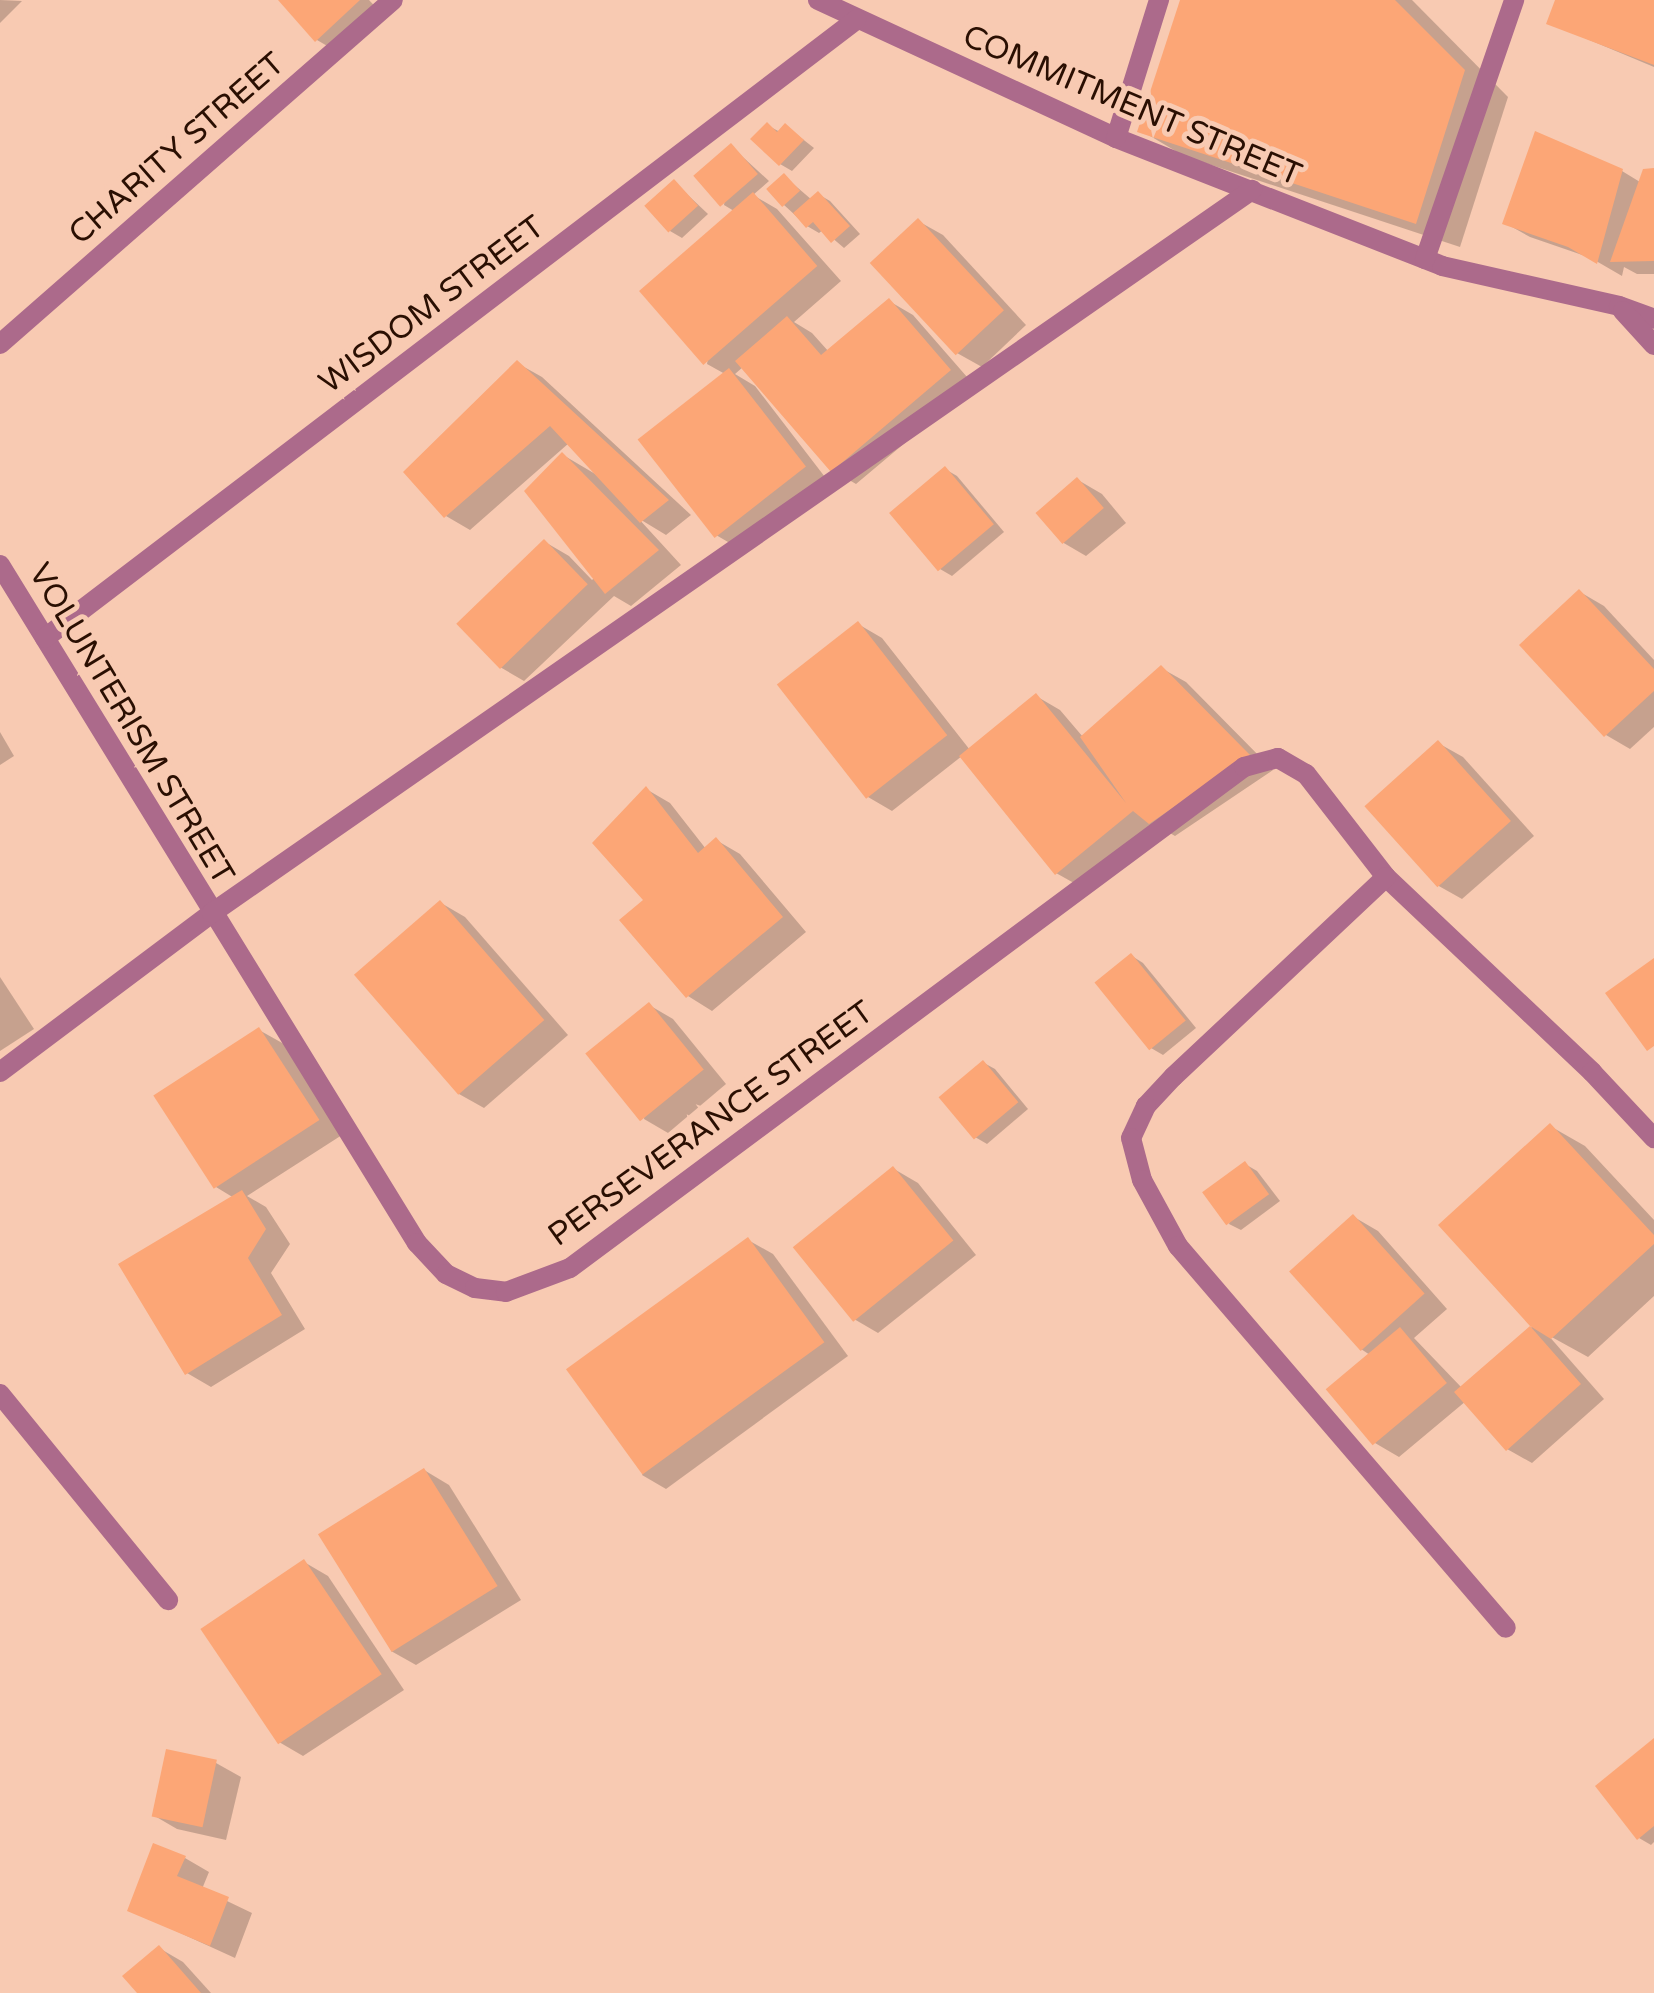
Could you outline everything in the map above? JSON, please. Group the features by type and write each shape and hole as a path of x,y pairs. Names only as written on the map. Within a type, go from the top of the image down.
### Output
{"street":[{"name":"CHARITY STREET","path":"0,344 393,0"},
{"name":"COMMITMENT STREET","path":"818,0 1116,138 1425,259 1618,306 1654,319"},
{"path":"1116,138 1159,0"},
{"path":"1425,259 1514,0"},
{"name":"WISDOM STREET","path":"45,638 856,20"},
{"path":"0,1072 212,914 1252,190"},
{"path":"1618,306 1654,345"},
{"name":"VOLUNTERISM STREET","path":"0,566 212,914"},
{"name":"PERSEVERANCE STREET","path":"212,914 417,1242 446,1274 475,1288 506,1292 570,1268 1244,767 1278,758 1306,774 1386,878"},
{"path":"1506,1628 1178,1246 1142,1180 1131,1138 1146,1106 1173,1076 1386,878 1592,1072 1654,1138"},
{"path":"0,1394 168,1600"}],"building":[{"path":"278,0 360,0 315,42"},
{"path":"1180,0 1395,0 1465,70 1416,224 1137,132"},
{"path":"1555,0 1654,0 1654,65 1546,24"},
{"path":"767,122 777,132 785,123 804,140 779,166 750,139"},
{"path":"1535,131 1623,169 1597,264 1568,247 1502,224"},
{"path":"731,143 758,174 720,207 693,176"},
{"path":"1654,168 1654,261 1610,262 1643,169"},
{"path":"784,173 800,191 782,207 766,189"},
{"path":"674,179 698,206 668,233 644,206"},
{"path":"818,191 850,226 831,243 813,222 806,228 793,213"},
{"path":"753,192 817,266 703,365 639,291"},
{"path":"918,218 1004,310 956,355 870,263"},
{"path":"889,298 951,370 831,472 735,361 787,316 821,355"},
{"path":"517,360 669,500 640,523 550,426 444,518 403,472"},
{"path":"729,368 806,467 715,538 638,439"},
{"path":"562,452 659,550 605,594 524,491"},
{"path":"945,466 994,524 938,571 889,513"},
{"path":"1077,477 1104,508 1062,544 1035,513"},
{"path":"544,539 588,584 500,669 456,624"},
{"path":"1579,589 1654,669 1654,691 1604,737 1519,645"},
{"path":"858,621 947,735 866,799 777,684"},
{"path":"1161,665 1250,755 1149,824 1133,811 1055,875 959,756 1036,693 1126,803 1080,737"},
{"path":"1438,740 1511,821 1437,887 1364,806"},
{"path":"646,786 698,853 716,837 783,917 686,998 619,920 643,900 592,843"},
{"path":"440,900 544,1020 458,1095 354,975"},
{"path":"1131,953 1186,1021 1149,1050 1094,983"},
{"path":"1654,958 1654,1046 1647,1051 1605,993"},
{"path":"649,1002 704,1070 640,1121 585,1054"},
{"path":"259,1027 319,1120 214,1189 153,1096"},
{"path":"983,1060 1018,1102 974,1139 939,1097"},
{"path":"1550,1123 1654,1235 1654,1244 1551,1339 1530,1326 1438,1225"},
{"path":"1245,1161 1269,1194 1226,1225 1202,1192"},
{"path":"893,1166 953,1241 853,1322 793,1247"},
{"path":"242,1190 266,1229 248,1258 282,1315 185,1375 118,1264"},
{"path":"1353,1214 1425,1294 1361,1351 1289,1272"},
{"path":"748,1237 824,1342 642,1474 566,1369"},
{"path":"1530,1326 1581,1384 1506,1451 1454,1392"},
{"path":"1400,1327 1447,1383 1373,1445 1326,1389"},
{"path":"424,1468 498,1586 392,1652 318,1534"},
{"path":"304,1559 382,1674 278,1744 200,1629"},
{"path":"1654,1738 1654,1826 1637,1840 1595,1786"},
{"path":"166,1749 217,1760 203,1827 152,1816"},
{"path":"153,1843 186,1856 177,1876 229,1897 210,1946 127,1911"},
{"path":"159,1945 201,1993 137,1993 122,1976"}]}
